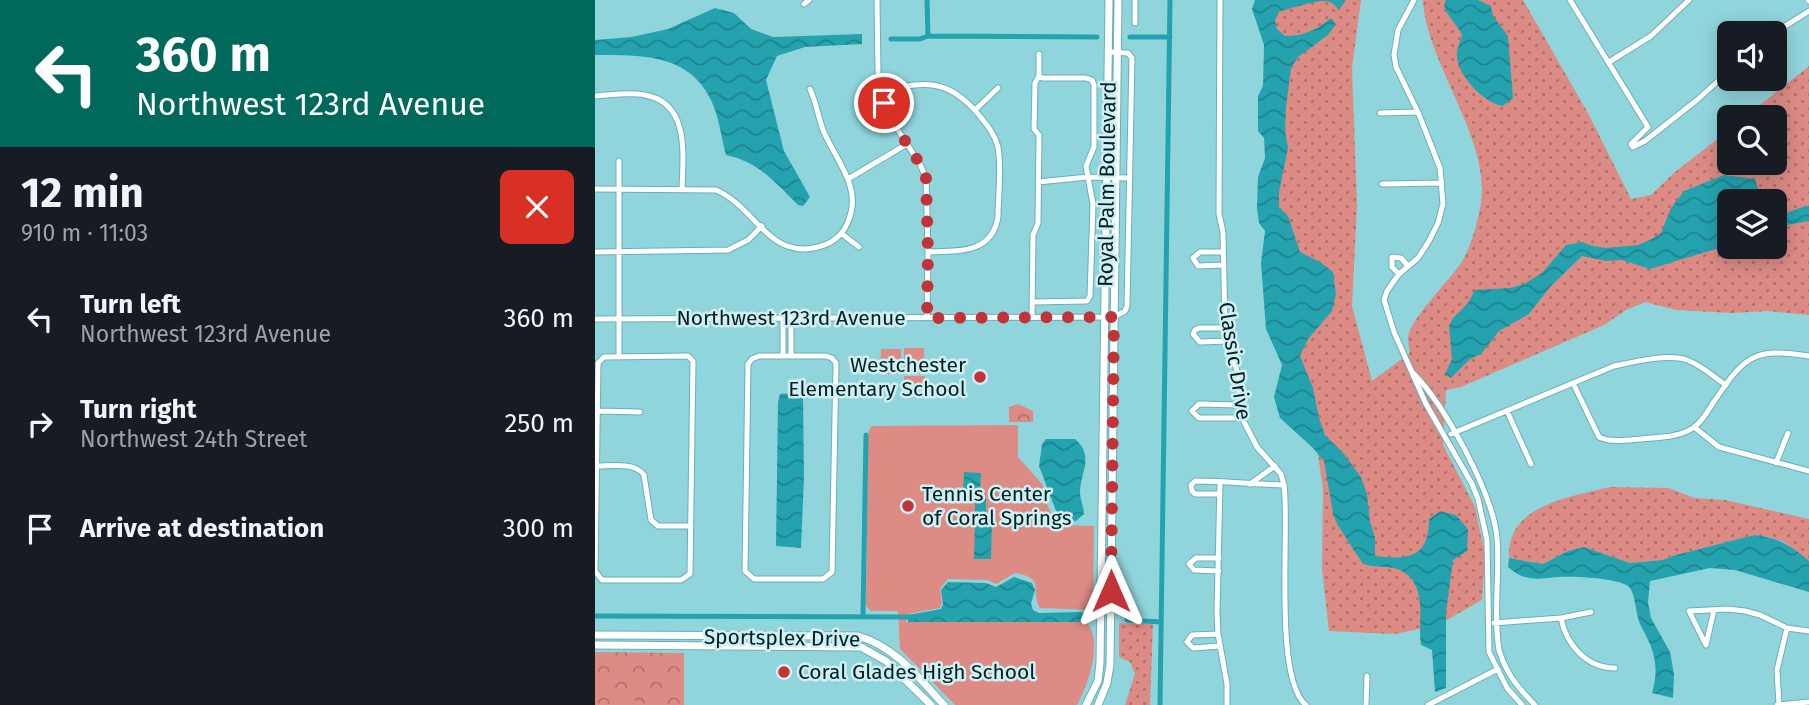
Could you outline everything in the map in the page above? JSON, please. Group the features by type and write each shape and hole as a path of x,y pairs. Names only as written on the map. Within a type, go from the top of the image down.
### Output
{"street":[{"path":"877,0 880,91 889,116 926,178 927,318"},
{"name":"Royal Palm Boulevard","path":"1098,705 1107,683 1110,665 1107,178 1109,0"},
{"name":"Royal Palm Boulevard","path":"1086,705 1098,681 1101,619 1109,317 1116,178 1118,0"},
{"path":"1135,0 1135,23"},
{"name":"Classic Drive","path":"1220,0 1219,214 1223,232 1225,328 1237,371 1242,418 1257,447 1282,474 1286,624 1292,677 1304,703"},
{"path":"1414,0 1398,30 1394,55 1396,67 1418,112 1440,168 1443,204 1438,223 1418,258 1399,274 1384,300 1394,332 1426,404 1472,484 1484,519 1487,540 1489,652 1507,688 1523,705"},
{"path":"1570,0 1648,127 1634,140 1631,144 1633,147 1645,141 1717,82"},
{"path":"1609,62 1651,36 1689,0"},
{"path":"1787,25 1809,11"},
{"path":"1109,52 1128,53 1132,58 1127,306 1125,311 1109,317"},
{"path":"1031,317 1033,235 1038,223 1039,135 1034,129 1039,54"},
{"path":"1032,302 1089,299 1093,201 1086,166 1094,147 1094,82 1088,78 1038,76"},
{"path":"880,91 914,84 938,85 950,89 975,110 990,128 998,148 998,218 990,239 975,248 928,252"},
{"path":"975,110 998,88"},
{"path":"595,189 716,190 729,196 785,245 809,249 818,246 842,234 852,211 853,198 849,179 823,128 810,89"},
{"path":"595,96 645,95 668,107 681,129 682,188"},
{"path":"1380,113 1418,112"},
{"path":"849,179 907,144"},
{"path":"619,161 619,356"},
{"path":"1038,182 1088,177 1130,178"},
{"path":"1382,184 1442,183"},
{"path":"595,252 729,250 748,240 762,226"},
{"path":"842,234 859,247"},
{"path":"1223,252 1200,252 1193,258 1198,266 1223,265"},
{"path":"1399,274 1392,267 1392,257 1401,258 1408,266"},
{"name":"Northwest 123rd Avenue","path":"595,319 1109,317"},
{"path":"783,318 783,355"},
{"path":"791,318 791,355"},
{"path":"1225,328 1199,328 1193,334 1200,342 1228,341"},
{"path":"1573,383 1595,431 1605,440 1674,436 1695,427 1744,363 1763,353 1809,356"},
{"path":"791,355 826,356 832,358 835,363 832,572 823,579 754,579 745,571 748,364 759,356 791,355"},
{"path":"619,356 691,358 693,361 690,574 681,580 602,580 597,577 595,571 598,363 600,359 619,356"},
{"path":"1445,438 1614,366 1680,358 1689,360 1726,384"},
{"path":"1412,371 1430,390 1484,488 1494,517 1497,538 1498,641 1504,666 1515,685 1535,705"},
{"path":"1239,405 1199,404 1192,411 1199,418 1242,418"},
{"path":"598,411 640,412"},
{"path":"1507,411 1531,464"},
{"path":"1695,427 1719,447 1809,471"},
{"path":"1776,463 1789,433"},
{"path":"597,466 641,469 654,524 691,526"},
{"path":"1250,484 1275,466"},
{"path":"1219,494 1195,494 1191,488 1195,481 1284,485"},
{"path":"1220,484 1218,634 1227,684 1227,705"},
{"path":"1219,558 1195,558 1189,564 1194,570 1219,571"},
{"path":"1714,610 1706,645 1689,611 1728,609 1745,611 1787,628 1809,631"},
{"path":"1487,623 1561,618 1591,612"},
{"path":"1561,618 1567,639 1581,655 1599,667 1615,668"},
{"path":"1787,628 1777,670 1778,705 1809,702"},
{"path":"1218,634 1192,635 1187,642 1193,649 1220,646"},
{"name":"Sportsplex Drive","path":"595,635 858,636 880,644 894,653 944,705"},
{"name":"Sportsplex Drive","path":"595,645 861,647 886,661 931,705"},
{"path":"1428,705 1504,666"},
{"path":"1366,705 1367,676"},
{"path":"1295,705 1304,703"}],"green space":[{"path":"1287,0 1361,0 1352,68 1357,205 1352,306 1372,381 1410,353 1408,337 1411,329 1465,257 1481,203 1482,178 1477,153 1435,49 1423,0 1523,0 1588,113 1631,199 1651,195 1675,172 1717,139 1717,175 1787,175 1787,105 1760,105 1778,91 1787,91 1787,84 1809,66 1809,315 1767,311 1733,313 1676,310 1645,302 1626,310 1604,325 1461,387 1446,390 1443,445 1475,507 1485,555 1482,600 1438,625 1395,634 1329,631 1322,569 1323,488 1316,441 1273,304 1274,4"},
{"path":"904,348 924,348 925,374 904,374"},
{"path":"881,349 901,349 901,374 880,374"},
{"path":"904,376 925,376 925,389 904,389"},
{"path":"1018,404 1033,411 1033,422 1009,422 1009,407"},
{"name":"Tennis Center of Coral Springs","path":"1018,425 1018,457 1043,485 1046,501 1060,525 1094,526 1093,610 1040,608 1034,581 1015,573 996,584 987,580 948,579 940,589 940,608 908,614 906,622 1086,622 1094,640 1092,663 1086,687 1077,705 955,705 900,649 898,611 871,611 866,606 868,432 872,426"},
{"path":"1610,487 1669,488 1694,498 1725,500 1809,519 1809,561 1784,542 1754,535 1662,560 1630,563 1584,547 1568,551 1543,564 1509,558 1511,540 1518,526 1529,515 1560,500"},
{"path":"1119,623 1153,624 1150,705 1125,705 1135,674 1130,662 1119,657"},
{"path":"595,652 684,653 684,705 595,705"},
{"path":"611,688 635,688 635,705 611,705"}],"water":[{"path":"1255,0 1346,0 1339,10 1331,3 1321,1 1279,12 1275,20 1277,29 1285,36 1309,32 1331,18 1336,24 1328,35 1298,57 1291,68 1285,131 1288,148 1279,192 1279,207 1288,216 1300,252 1333,272 1336,294 1332,311 1308,339 1300,356 1313,388 1325,435 1361,477 1375,537 1375,556 1397,557 1414,554 1425,542 1429,519 1440,511 1456,515 1468,529 1467,551 1453,560 1446,613 1446,688 1435,692 1432,650 1421,645 1420,605 1416,586 1398,569 1363,564 1337,524 1324,461 1280,418 1274,397 1282,365 1266,329 1261,263 1265,231 1259,223 1257,208 1258,177 1265,158 1264,138 1258,131 1258,96 1263,86 1264,45 1252,9"},
{"path":"1446,0 1478,0 1491,6 1493,16 1508,36 1513,98 1503,106 1481,95 1462,72 1457,54 1462,35 1445,9"},
{"path":"715,8 734,13 751,29 773,37 862,34 862,44 805,47 777,56 766,80 784,151 810,197 803,206 798,205 757,168 726,155 710,98 689,72 675,65 645,57 595,55 595,40 631,37 668,29"},
{"path":"1724,175 1755,179 1758,188 1717,189 1717,249 1650,269 1622,260 1606,261 1582,256 1550,287 1529,314 1499,331 1481,354 1470,359 1451,378 1445,374 1452,359 1449,326 1475,290 1510,288 1524,284 1542,273 1566,245 1582,242 1606,248 1638,245 1650,240 1661,233 1671,208 1684,191"},
{"path":"1809,206 1809,221 1787,225 1787,213"},
{"path":"799,393 803,398 801,548 776,546 778,402 780,394"},
{"path":"1046,439 1075,439 1084,452 1085,465 1080,492 1084,514 1076,521 1064,519 1056,511 1039,466 1042,444"},
{"path":"964,472 981,473 980,491 963,491"},
{"path":"975,498 986,498 986,516 975,516"},
{"path":"975,522 992,522 991,559 974,559"},
{"path":"1754,535 1784,543 1809,561 1809,592 1735,570 1710,568 1650,581 1648,602 1651,618 1670,652 1674,674 1673,698 1652,693 1654,658 1639,621 1633,593 1628,586 1594,578 1531,578 1508,567 1509,558 1543,564 1568,551 1584,547 1630,563 1662,560"},
{"path":"1014,577 1032,583 1035,590 1031,604 1033,610 1039,613 1081,612 1088,615 1086,622 908,622 908,615 941,609 941,590 948,582 986,583 996,587"}],"waterway":[{"path":"927,0 928,36 1097,37"},
{"path":"1160,705 1170,0"},
{"path":"891,39 920,39 928,36"},
{"path":"1130,37 1170,37"},
{"path":"863,617 866,435"},
{"path":"595,616 914,617"},
{"path":"1127,620 1161,622"}],"place":[{"name":"Westchester Elementary School","path":"980,377"},
{"name":"Tennis Center of Coral Springs","path":"908,506"},
{"name":"Coral Glades High School","path":"784,672"}],"route":[{"path":"884,103 926,178 927,318 1114,317 1111,591"}]}
